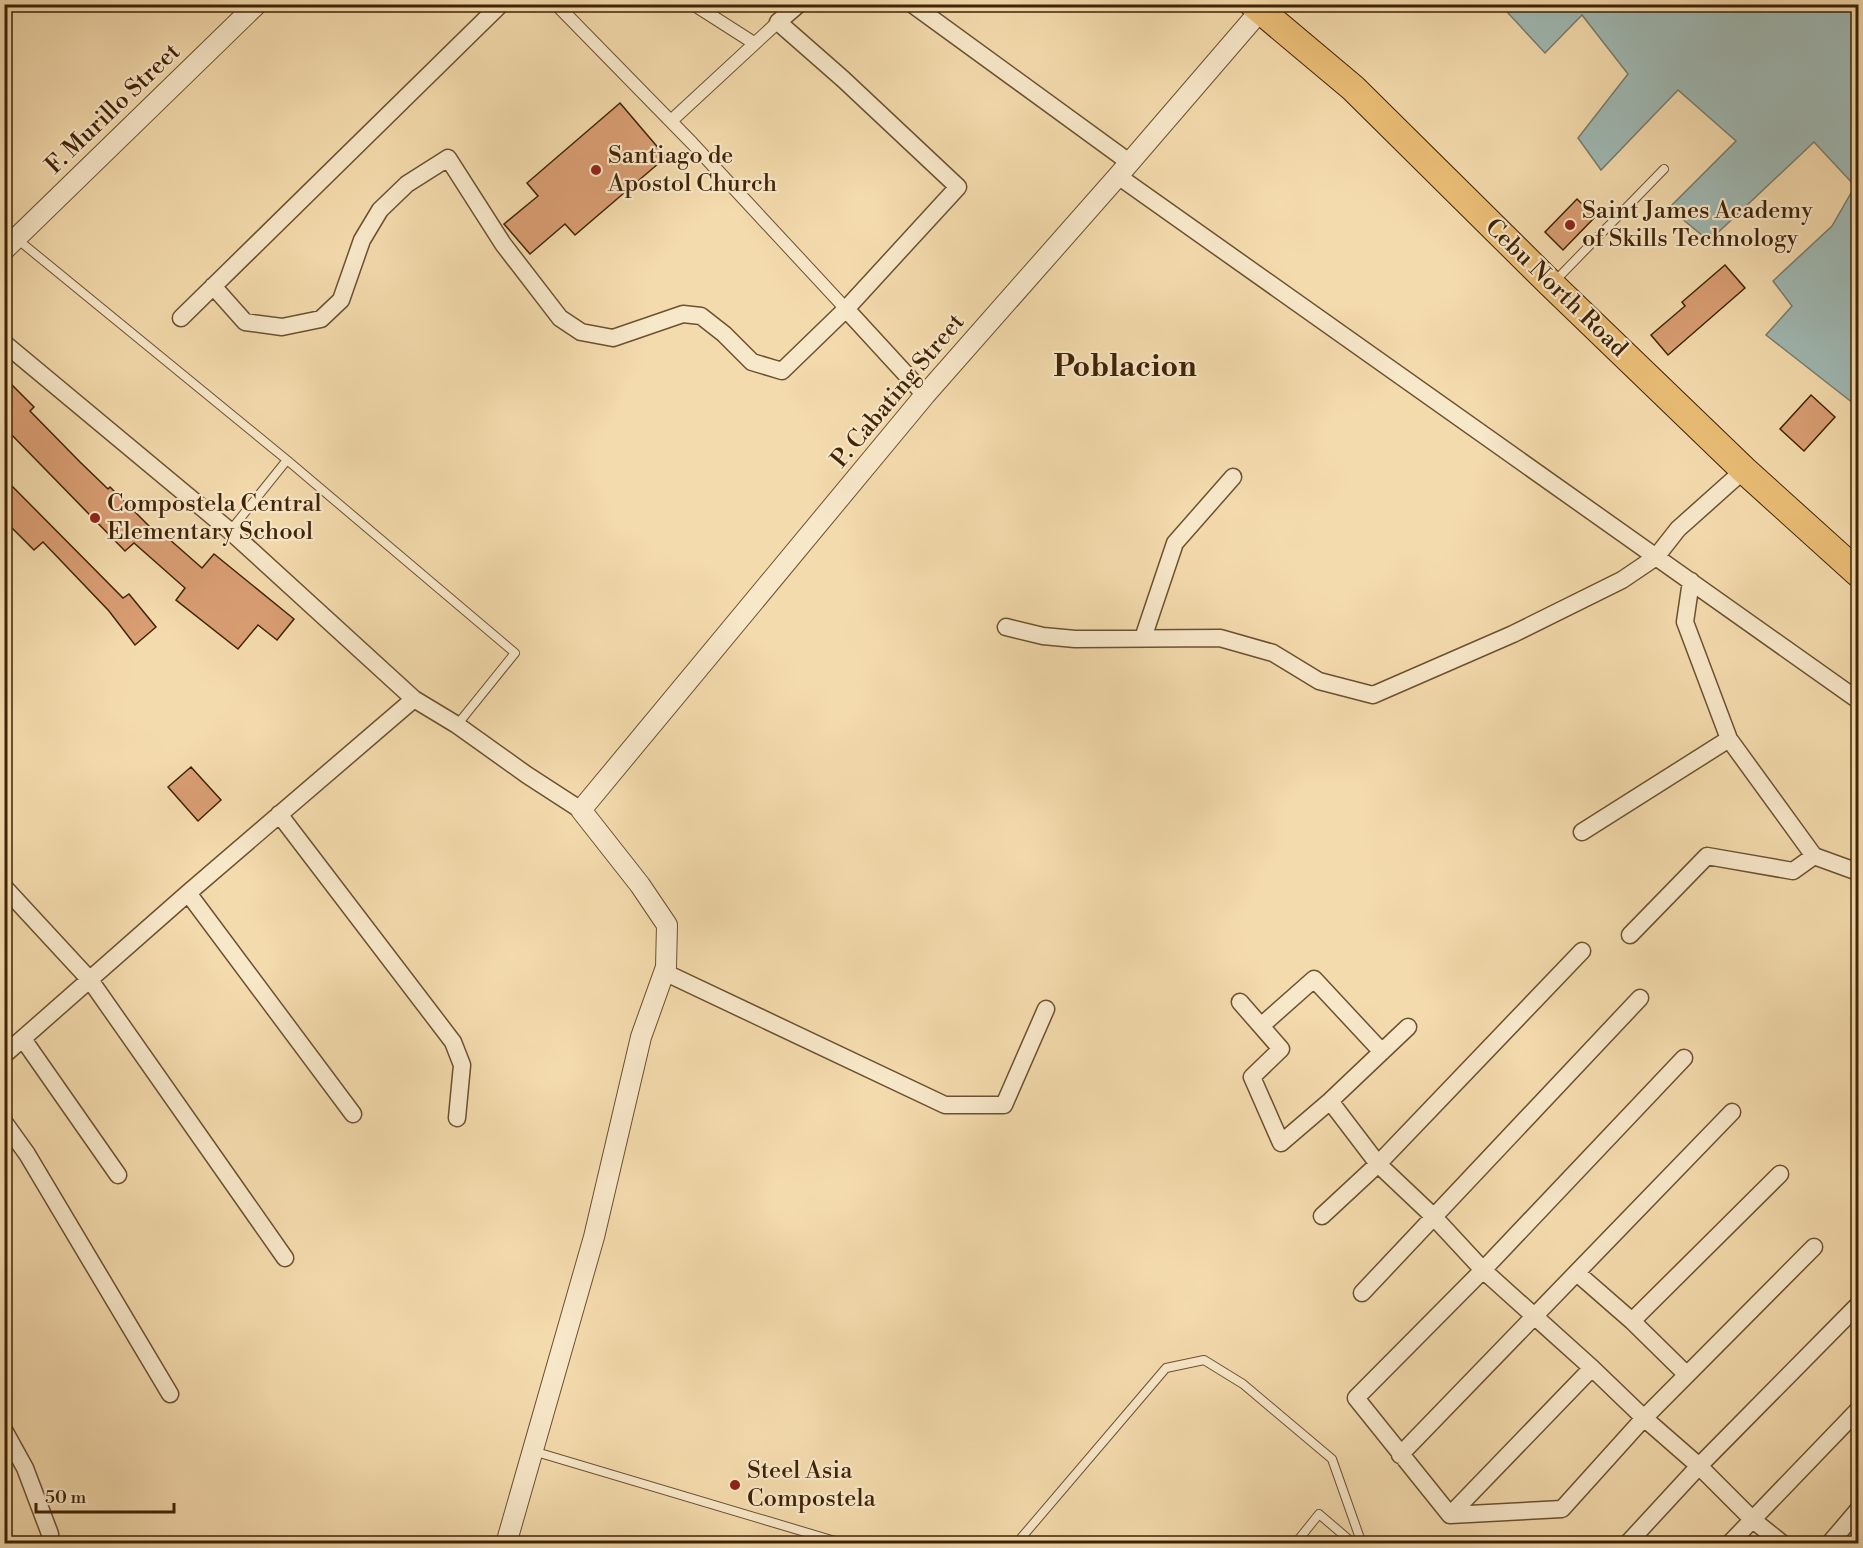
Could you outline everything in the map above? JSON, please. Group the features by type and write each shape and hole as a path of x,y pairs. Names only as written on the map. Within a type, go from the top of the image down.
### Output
{"highway":[{"name":"Cebu North Road","path":"1259,6 1353,88 1551,284 1744,470 1858,573"}],"street":[{"name":"F. Murillo Street","path":"10,244 257,4"},
{"path":"181,318 501,4"},
{"path":"556,4 671,121 926,395"},
{"path":"693,4 754,43"},
{"path":"912,4 1123,169 1656,557 1858,700"},
{"path":"671,121 797,5"},
{"name":"P. Cabating Street","path":"581,810 926,395 1123,169 1259,6"},
{"path":"213,286 245,322 282,327 321,319 341,300 362,240 380,210 407,184 448,158 503,244 560,318 581,332 613,338 682,314 701,316 724,334 752,362 782,371 846,309 958,187 843,79 778,22"},
{"path":"4,343 230,531 414,699 457,725 527,776 581,810 640,885 667,925 664,972 641,1037 594,1237 506,1544"},
{"path":"1006,627 1043,636 1075,639 1220,638 1273,653 1319,681 1373,695 1523,629 1622,580 1656,557 1678,529 1744,470"},
{"path":"1143,638 1174,543 1233,477"},
{"path":"1691,581 1685,622 1729,739 1814,856 1858,872"},
{"path":"4,1055 414,699"},
{"path":"1582,832 1729,739"},
{"path":"279,814 453,1042 462,1065 457,1119"},
{"path":"1630,935 1707,856 1793,871 1814,856"},
{"path":"4,886 90,980 285,1258"},
{"path":"188,893 353,1114"},
{"path":"1322,1216 1378,1164 1582,951"},
{"path":"664,972 945,1105 1004,1105 1046,1009"},
{"path":"1261,1026 1314,979 1382,1052"},
{"path":"1362,1293 1640,998"},
{"path":"1240,1002 1281,1049 1252,1077 1281,1143 1330,1101 1408,1027"},
{"path":"23,1039 118,1175"},
{"path":"1450,1515 1356,1398 1483,1270 1684,1058"},
{"path":"1330,1101 1378,1164 1433,1216 1483,1270 1699,1466 1753,1520 1783,1544"},
{"path":"1400,1455 1732,1112"},
{"path":"4,1122 27,1154 170,1394"},
{"path":"1632,1322 1780,1174"},
{"path":"1450,1515 1562,1509 1644,1418 1814,1247"},
{"path":"1577,1273 1687,1375"},
{"path":"1627,1544 1699,1466 1858,1305"},
{"path":"1450,1515 1592,1368"},
{"path":"1729,1544 1858,1410"},
{"path":"4,1430 25,1468 50,1534"},
{"path":"1829,1544 1858,1510"}],"lane":[{"path":"1551,284 1664,169"},
{"path":"10,244 287,460 515,653 457,725"},
{"path":"230,531 287,460"},
{"path":"1016,1544 1166,1368 1204,1360 1243,1384 1332,1459 1362,1544"},
{"path":"533,1451 845,1544"},
{"path":"1295,1544 1319,1514 1354,1544"}],"water":[{"path":"1515,4 1858,5 1858,407 1766,335 1792,306 1773,281 1832,226 1855,186 1814,142 1709,241 1669,208 1736,141 1678,90 1601,170 1578,138 1628,74 1582,15 1545,53 1508,13"}],"building":[{"name":"Santiago de Apostol Church","path":"620,103 666,157 575,235 565,224 530,254 504,224 538,196 527,183"},
{"name":"Saint James Academy of Skills Technology","path":"1577,199 1595,217 1563,250 1545,232"},
{"path":"1725,265 1745,288 1668,355 1651,335 1685,306 1682,302"},
{"path":"4,377 34,407 30,411 80,462 108,489 110,487 158,535 161,532 202,568 214,554 294,619 277,640 258,625 238,649 176,600 185,588 134,543 125,551 4,427"},
{"path":"1811,395 1835,417 1804,451 1780,429"},
{"path":"4,478 123,598 129,594 156,627 135,645 109,611 43,542 34,550 4,520"},
{"path":"191,767 221,800 198,821 168,787"}],"place":[{"name":"Santiago de Apostol Church","path":"596,170"},
{"name":"Saint James Academy of Skills Technology","path":"1570,225"},
{"name":"Compostela Central Elementary School","path":"95,518"},
{"name":"Steel Asia Compostela","path":"735,1485"}],"district":[{"name":"Poblacion","path":"1125,367"}]}
